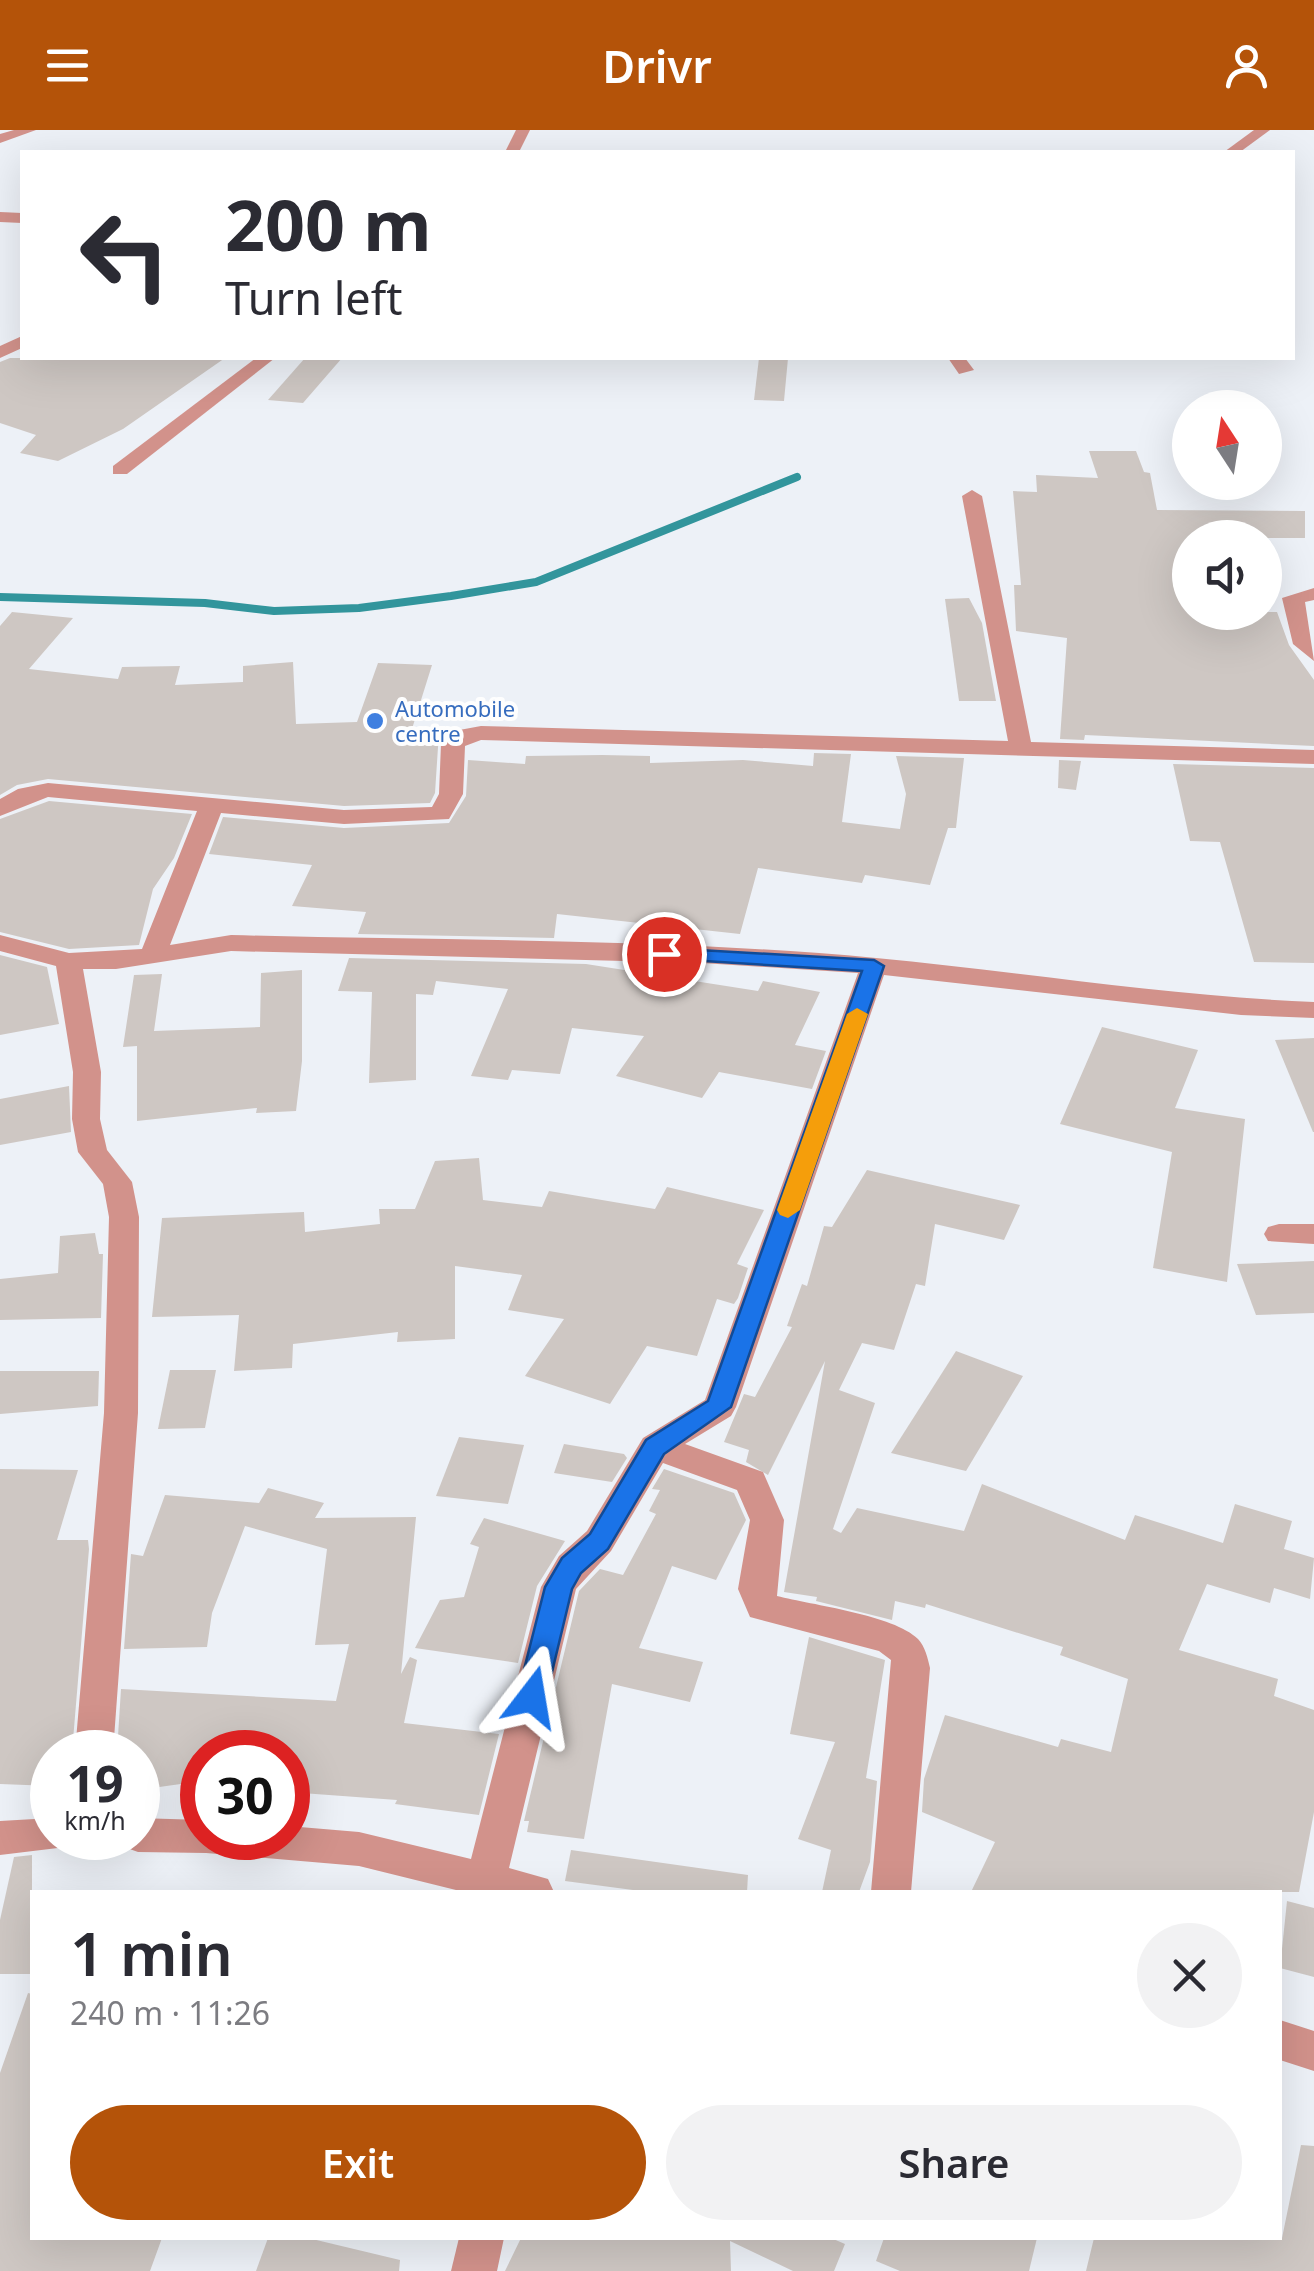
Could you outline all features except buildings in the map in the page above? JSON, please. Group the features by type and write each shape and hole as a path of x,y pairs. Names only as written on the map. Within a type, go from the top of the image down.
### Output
{"street":[{"path":"0,139 29,130"},
{"path":"1234,150 1264,130"},
{"path":"120,470 263,360"},
{"path":"972,496 1021,750"},
{"path":"1314,594 1293,598 1304,644 1314,654"},
{"path":"0,809 26,794 48,790 104,792 211,807 344,817 440,814 451,794 453,744 462,736 481,733 1314,757"},
{"path":"153,954 211,807"},
{"path":"0,943 68,961 116,961 230,943 683,954 874,966 1241,1007 1314,1010"},
{"path":"68,961 87,1072 86,1119 93,1152 116,1182 124,1217 126,1310 121,1413 96,1730"},
{"path":"486,1880 559,1587 572,1566 599,1542 655,1447 718,1407 874,966"},
{"path":"1278,1234 1314,1234"},
{"path":"655,1447 751,1480 767,1520 756,1589 763,1607 889,1639 907,1651 912,1668 892,1890"},
{"path":"0,1838 30,1836"},
{"path":"310,1845 359,1849 526,1890"},
{"path":"1282,2041 1314,2051"},
{"path":"474,2271 482,2240"}],"waterway":[{"path":"0,597 205,603 274,611 359,608 451,596 536,582 797,477"}],"slow traffic":[{"path":"788,1210 857,1014"}],"place":[{"name":"Automobile centre","path":"375,721"}],"route":[{"path":"532,1697 559,1587 572,1566 599,1542 655,1447 718,1407 874,966 664,954"}]}
